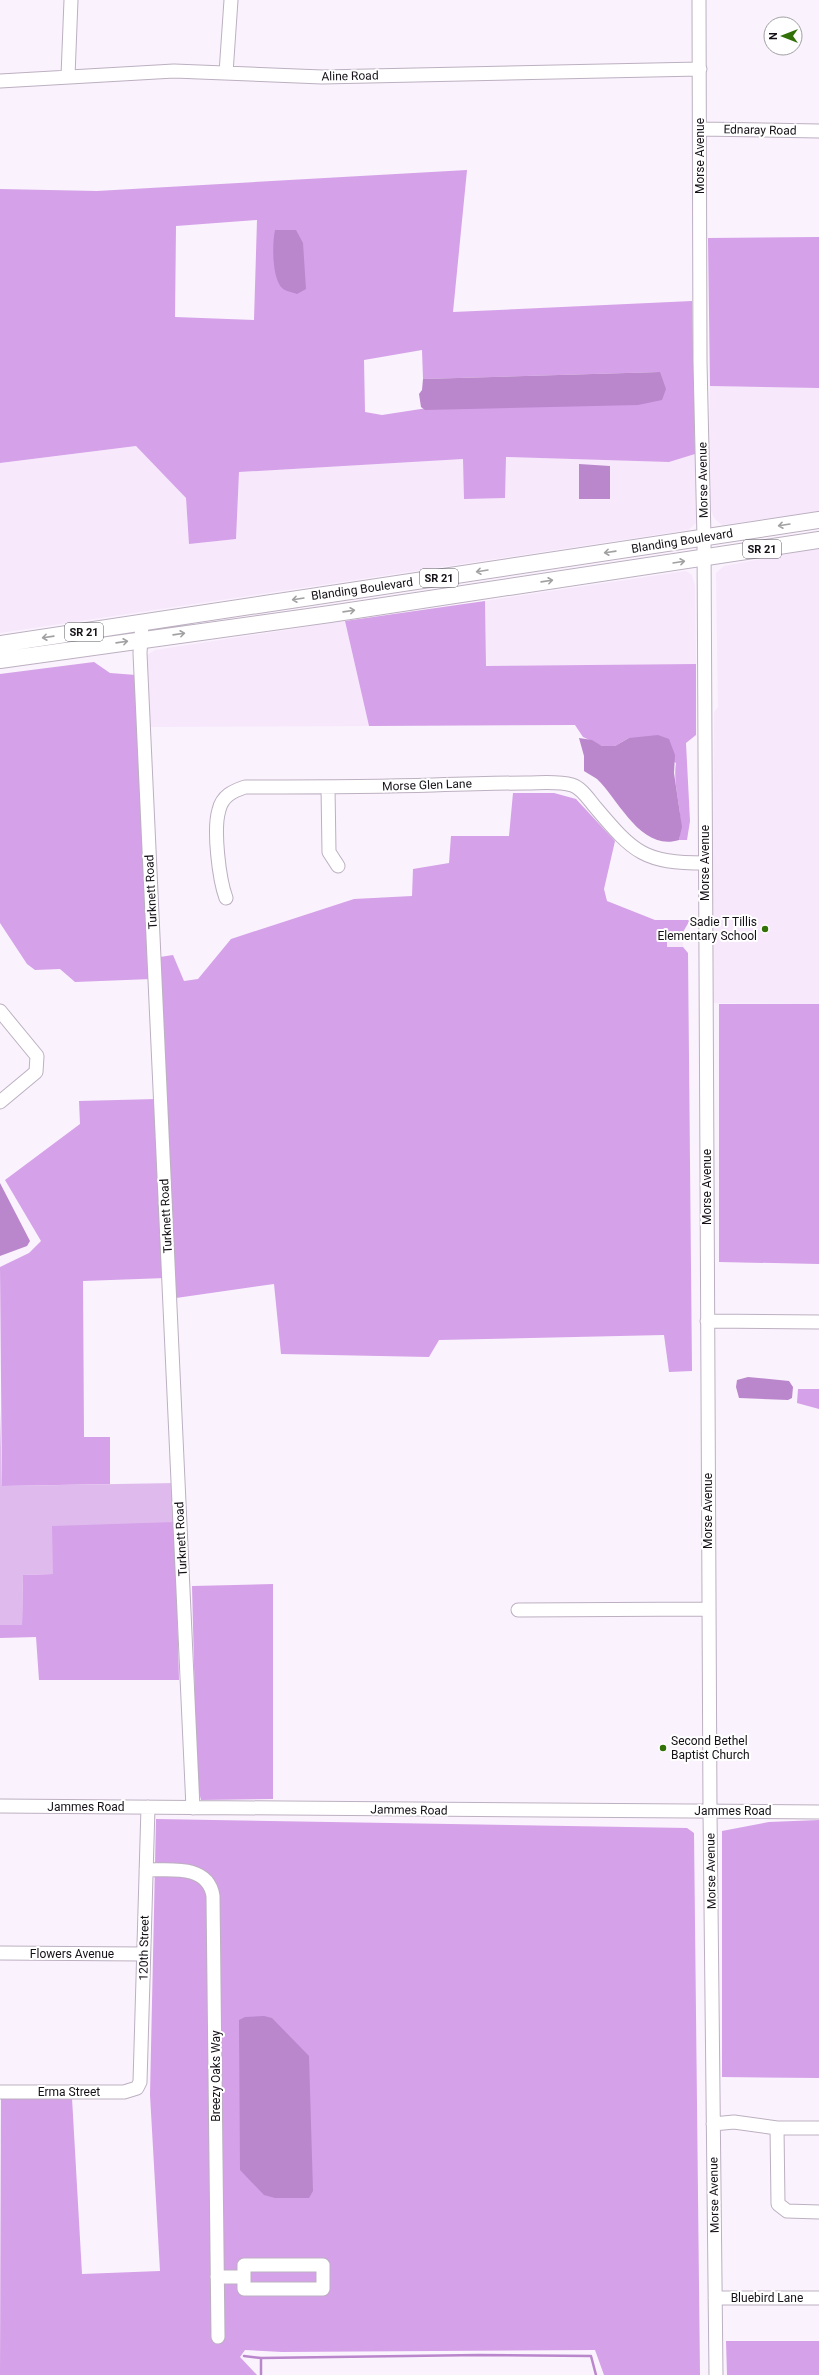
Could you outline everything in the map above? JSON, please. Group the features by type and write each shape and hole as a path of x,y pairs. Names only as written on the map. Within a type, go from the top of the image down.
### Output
{"main road":[{"name":"Blanding Boulevard","path":"0,660 327,595 819,520"},
{"path":"811,541 819,530"},
{"name":"Blanding Boulevard","path":"0,644 330,614 811,541"},
{"path":"515,566 517,586"},
{"path":"327,595 330,614"}],"street":[{"path":"68,76 71,0"},
{"path":"226,73 230,0"},
{"name":"Morse Avenue","path":"699,0 700,346 704,538 710,1811 716,2375"},
{"name":"Aline Road","path":"0,81 174,71 322,77 700,69"},
{"name":"Ednaray Road","path":"700,129 819,131"},
{"name":"Turknett Road","path":"141,631 194,1808"},
{"name":"Morse Glen Lane","path":"226,898 220,881 217,820 219,809 225,798 234,790 245,787 554,783 572,786 583,792 619,836 633,848 649,856 670,861 705,863"},
{"path":"328,787 328,852 338,866"},
{"path":"0,1011 37,1056 38,1063 36,1072 0,1102"},
{"path":"707,1321 819,1322"},
{"path":"518,1610 709,1609"},
{"name":"Jammes Road","path":"0,1806 819,1812"},
{"name":"120th Street","path":"137,2088 141,2074 148,1807"},
{"name":"Breezy Oaks Way","path":"146,1870 190,1870 202,1876 212,1888 218,2337"},
{"name":"Flowers Avenue","path":"0,1953 143,1954"},
{"name":"Erma Street","path":"0,2092 124,2092 137,2088"},
{"path":"713,2124 734,2122 777,2128 819,2128"},
{"path":"777,2128 778,2204 787,2211 819,2212"},
{"path":"244,2265 323,2265 323,2289 244,2289 244,2277 244,2265"},
{"path":"217,2277 244,2277"},
{"name":"Bluebird Lane","path":"715,2298 819,2298"}],"shaded area":[{"path":"467,170 453,312 692,301 695,454 669,462 506,457 505,498 464,499 463,459 239,472 236,539 189,544 186,498 136,446 0,463 0,189 97,191","holes":["257,220 254,320 175,317 176,226","422,350 423,379 660,372 382,415 365,412 364,360"]},
{"path":"275,230 296,230 303,243 306,289 297,294 282,288 276,277 273,252"},
{"path":"819,237 819,388 710,386 708,238"},
{"path":"660,372 666,389 662,400 638,405 425,410 421,407 419,394 422,390 423,379"},
{"path":"710,386 819,388 819,511 722,525 714,518 708,503"},
{"path":"136,446 186,498 189,544 236,539 239,472 463,459 505,498 506,457 669,462 695,454 696,523 688,530 0,633 0,463"},
{"path":"579,464 610,466 610,499 579,499"},
{"name":"Sadie T Tillis Elementary School","path":"819,548 819,1004 711,1003 710,854 713,854 714,712 718,707 716,573 724,566"},
{"path":"686,571 692,575 695,586 696,664 486,666 485,601"},
{"path":"485,601 486,666 696,664 696,735 686,743 690,821 687,840 679,840 680,811 675,773 676,763 629,738 615,746 602,746 583,737 575,725 369,726 345,621"},
{"path":"345,621 369,726 147,727 145,671 147,655 155,650"},
{"path":"94,662 110,673 136,675 151,979 75,982 60,969 35,970 27,964 0,923 0,674"},
{"path":"658,735 669,739 675,755 674,773 682,827 679,840 665,842 642,832 597,779 584,771 584,756 579,738 592,740 602,746 615,746 629,738"},
{"path":"513,793 554,793 576,799 615,841 604,889 607,901 655,920 690,920 683,932 667,932 667,947 683,947 688,953 692,1371 669,1372 664,1335 439,1340 429,1357 281,1354 274,1284 176,1298 160,957 173,955 184,981 198,979 231,939 354,899 412,896 413,869 449,863 451,836 509,836"},
{"path":"667,932 683,932 683,947 667,947"},
{"path":"719,1004 819,1004 819,1264 719,1262"},
{"path":"157,1099 166,1278 83,1281 84,1437 110,1437 110,1484 2,1486 0,1267 29,1253 41,1241 5,1180 80,1124 79,1101"},
{"path":"0,1183 30,1241 27,1246 0,1256"},
{"path":"748,1377 789,1381 793,1387 792,1398 788,1400 739,1398 736,1387 737,1380"},
{"path":"798,1389 819,1389 819,1409 797,1403"},
{"path":"0,1410 2,1486 175,1483 175,1522 53,1574 23,1575 22,1625 0,1625"},
{"path":"175,1522 179,1680 39,1680 36,1637 0,1638 0,1625 22,1625 23,1575 53,1574 52,1526"},
{"path":"273,1584 273,1799 201,1800 197,1784 192,1586"},
{"path":"156,1819 687,1828 694,1833 700,2375 604,2375 595,2350 282,2352 245,2350 240,2357 257,2375 0,2375 1,2096 72,2098 82,2274 160,2271 150,2095"},
{"path":"819,1820 819,2078 722,2077 722,1831 769,1822"},
{"path":"264,2016 272,2018 309,2056 313,2191 309,2198 275,2198 264,2195 240,2170 239,2020 245,2017"},
{"path":"726,2341 819,2341 819,2375 727,2375"}],"waterway":[{"path":"261,2375 261,2358 479,2355 591,2356 596,2375"},
{"path":"244,2356 261,2358"}],"place":[{"name":"Sadie T Tillis Elementary School","path":"765,929"},
{"name":"Second Bethel Baptist Church","path":"663,1748"}]}
